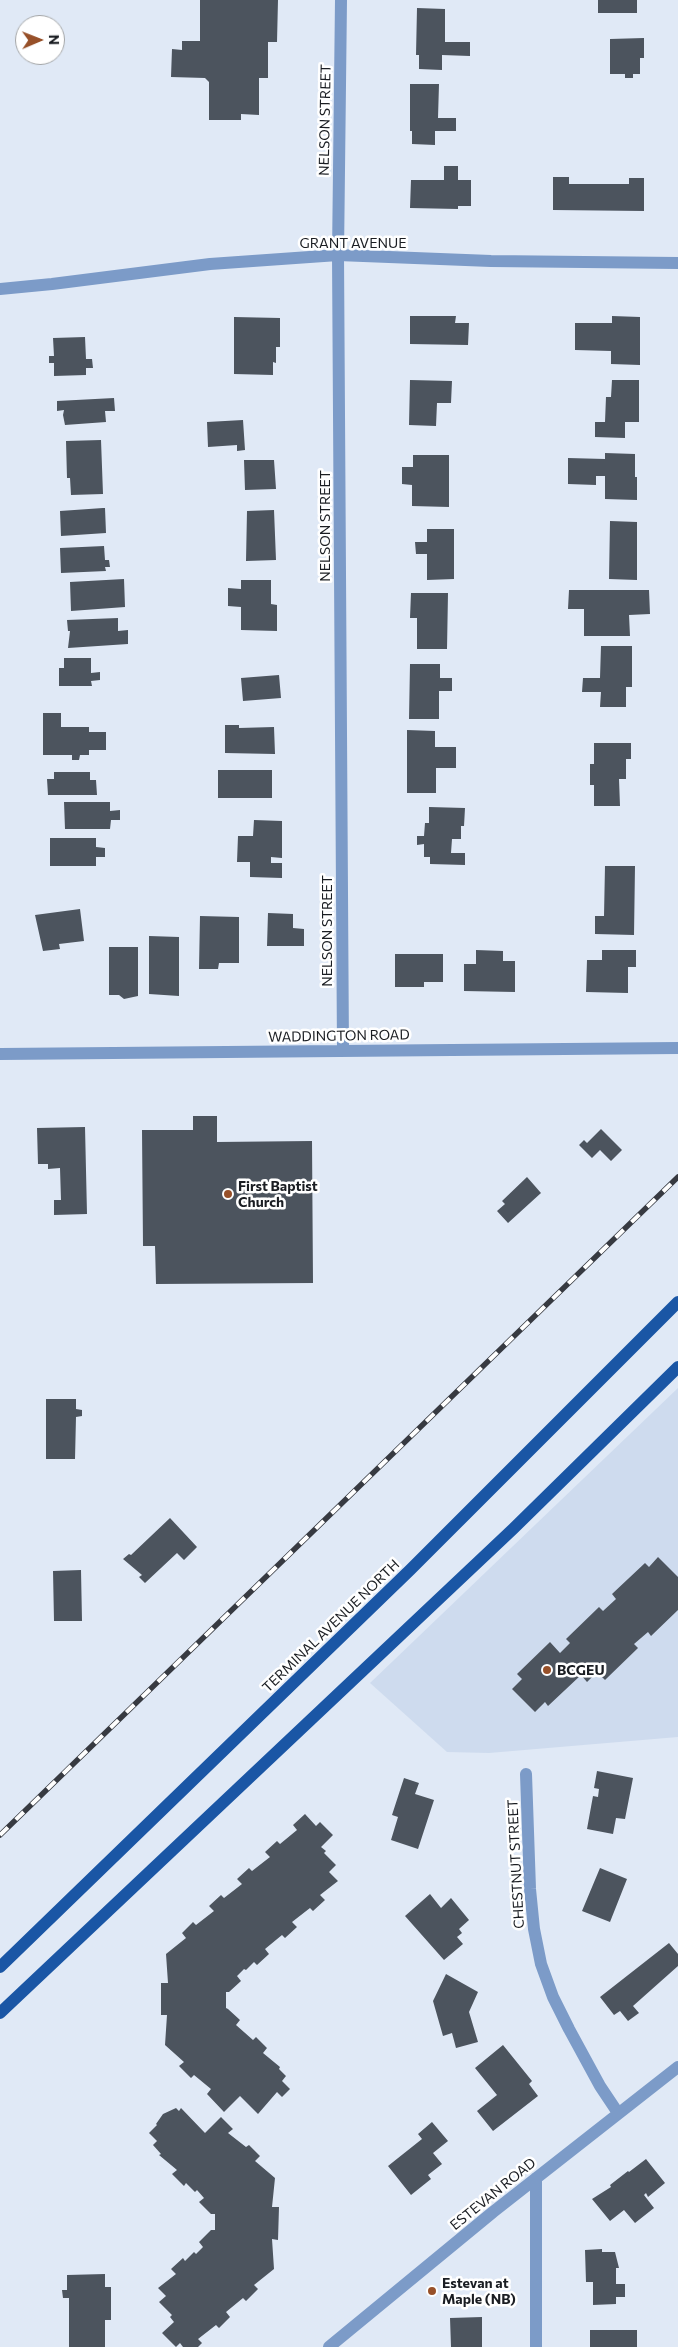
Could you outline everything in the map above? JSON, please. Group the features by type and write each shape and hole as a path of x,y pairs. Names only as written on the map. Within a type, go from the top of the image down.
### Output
{"main road":[{"name":"TERMINAL AVENUE NORTH","path":"0,1967 396,1584 678,1302"},
{"path":"0,2013 513,1529 678,1367"}],"street":[{"name":"NELSON STREET","path":"341,0 338,255 343,1051"},
{"name":"GRANT AVENUE","path":"0,289 210,264 338,255 491,261 678,263"},
{"name":"WADDINGTON ROAD","path":"0,1054 678,1048"},
{"name":"CHESTNUT STREET","path":"526,1774 530,1889 534,1930 541,1964 569,2029 600,2086 618,2113"},
{"name":"ESTEVAN ROAD","path":"329,2347 342,2342 536,2178 678,2067"},
{"path":"536,2178 536,2347"}],"shaded area":[{"path":"678,1388 678,1737 489,1753 447,1752 370,1683"}],"building":[{"path":"200,0 278,0 277,42 268,42 268,78 259,78 259,115 241,114 241,120 209,120 209,82 205,78 171,77 172,49 182,50 182,41 200,41"},
{"path":"598,0 637,0 637,13 598,13"},
{"path":"417,8 445,9 445,42 470,42 470,56 442,55 442,70 419,69 419,55 416,55"},
{"path":"644,38 644,58 640,58 640,74 633,74 633,78 625,78 625,74 610,74 610,39"},
{"path":"410,84 439,84 438,118 456,118 456,131 435,131 435,145 412,144 412,131 410,131"},
{"path":"444,166 458,166 458,180 471,180 471,206 458,206 458,209 410,208 411,180 444,180"},
{"path":"553,177 569,177 569,184 629,184 629,178 644,178 644,211 553,210"},
{"path":"410,316 456,316 455,323 469,323 468,345 410,344"},
{"path":"612,316 640,317 640,365 611,364 611,351 575,350 575,323 612,323"},
{"path":"234,317 280,318 280,347 276,347 276,363 273,362 273,375 234,374"},
{"path":"85,337 86,359 92,359 93,368 86,368 86,375 54,376 54,363 49,363 49,356 54,356 53,338"},
{"path":"410,380 452,381 451,403 437,403 436,426 409,425"},
{"path":"612,380 639,380 639,422 625,422 625,438 595,437 595,422 605,422 606,397 611,397"},
{"path":"114,398 115,411 105,411 106,422 65,425 64,410 57,411 57,401"},
{"path":"243,420 245,450 237,451 237,445 208,447 207,422"},
{"path":"101,440 103,494 71,495 70,478 67,478 66,441"},
{"path":"605,453 635,454 637,500 605,499 605,476 596,476 596,485 568,484 568,458 605,459"},
{"path":"413,455 449,455 449,507 412,506 412,485 402,484 402,467 413,467"},
{"path":"244,460 274,460 276,489 245,490"},
{"path":"105,508 106,533 61,536 60,511"},
{"path":"274,510 276,560 246,561 247,511"},
{"path":"610,521 637,522 637,580 609,579"},
{"path":"427,529 454,529 454,579 427,580 427,554 416,554 415,542 427,542"},
{"path":"104,546 105,560 109,560 110,567 105,567 106,571 61,573 60,548"},
{"path":"124,579 125,607 71,611 70,582"},
{"path":"241,580 271,580 271,604 277,605 277,631 241,630 241,607 228,606 228,588 241,589"},
{"path":"569,590 649,590 650,614 629,615 630,636 584,636 584,609 568,609"},
{"path":"411,593 448,593 447,649 417,649 417,618 410,618"},
{"path":"118,618 118,631 128,630 128,644 68,648 70,631 68,631 67,620"},
{"path":"601,646 632,646 632,687 626,687 626,707 600,707 601,692 582,692 583,678 600,678"},
{"path":"64,658 91,658 91,673 100,672 100,680 91,681 92,686 59,686 59,668 64,668"},
{"path":"410,664 440,664 440,678 452,678 452,691 439,691 439,719 409,719"},
{"path":"279,675 281,698 243,701 241,678"},
{"path":"43,713 61,713 61,727 89,727 89,732 106,732 106,750 89,750 89,755 80,755 79,760 72,760 72,755 43,755"},
{"path":"225,725 239,725 239,728 274,727 275,754 225,753"},
{"path":"407,730 435,731 435,747 456,747 456,768 436,768 436,793 407,793"},
{"path":"594,743 631,743 631,759 626,759 626,779 619,779 620,806 594,806 594,785 590,785 590,764 594,764"},
{"path":"218,770 272,770 272,798 218,798"},
{"path":"54,772 90,772 90,780 96,780 97,795 48,795 47,779 54,779"},
{"path":"64,802 110,802 110,811 120,810 120,820 111,820 110,829 65,829"},
{"path":"429,807 465,808 464,826 461,826 461,839 452,839 451,853 465,853 465,865 430,864 430,857 424,857 424,844 417,845 417,836 424,836 425,823 429,823"},
{"path":"254,820 282,821 282,858 271,857 271,863 282,863 282,878 250,877 250,862 237,862 238,836 253,836"},
{"path":"50,838 96,838 96,847 105,848 105,857 96,857 96,866 50,866"},
{"path":"605,866 635,866 634,935 595,934 595,916 604,916"},
{"path":"80,909 84,941 59,944 60,949 43,951 35,915"},
{"path":"268,913 293,914 293,928 304,929 304,946 267,946"},
{"path":"200,916 239,917 239,963 219,963 218,969 199,969"},
{"path":"149,936 179,937 179,996 149,994"},
{"path":"109,947 138,947 138,996 124,999 119,995 109,995"},
{"path":"476,950 503,951 503,961 515,961 515,992 464,991 464,964 476,964"},
{"path":"602,950 636,950 636,967 628,967 628,993 586,992 587,960 602,960"},
{"path":"395,954 443,954 443,982 424,982 424,987 395,987"},
{"name":"First Baptist Church","path":"193,1116 217,1116 217,1142 312,1141 313,1283 156,1284 155,1246 143,1246 142,1130 193,1130"},
{"path":"85,1127 87,1214 54,1215 54,1200 61,1200 60,1168 48,1169 48,1164 38,1164 37,1128"},
{"path":"601,1129 622,1150 611,1161 600,1150 592,1158 579,1145 584,1140 587,1143"},
{"path":"527,1177 541,1193 508,1223 497,1211 505,1204 502,1201"},
{"path":"46,1399 76,1399 76,1409 82,1410 82,1416 76,1417 75,1459 46,1459"},
{"path":"170,1518 197,1547 184,1560 177,1553 145,1583 139,1577 142,1575 123,1559 129,1554 131,1555"},
{"path":"658,1557 678,1577 678,1610 651,1636 648,1632 634,1644 638,1648 605,1680 597,1672 587,1682 581,1675 548,1706 545,1702 535,1712 512,1689 522,1679 517,1674 550,1642 560,1653 570,1643 566,1639 599,1607 603,1611 616,1599 612,1594 645,1563 649,1567"},
{"path":"81,1570 82,1621 54,1621 53,1571"},
{"path":"597,1771 633,1778 625,1819 616,1818 613,1834 587,1829 593,1796 598,1797 599,1789 594,1788"},
{"path":"404,1778 419,1783 415,1794 434,1800 418,1849 391,1840 398,1817 392,1815"},
{"path":"305,1814 316,1826 320,1822 333,1835 321,1847 326,1851 324,1853 336,1865 329,1872 338,1881 320,1895 325,1900 313,1911 310,1908 292,1922 297,1927 285,1938 282,1935 265,1949 269,1954 257,1965 254,1962 246,1970 244,1969 237,1976 241,1981 229,1992 226,1992 226,2008 240,2020 236,2025 253,2040 256,2037 267,2048 263,2053 280,2067 279,2069 286,2076 282,2081 290,2089 282,2097 277,2092 258,2114 240,2096 224,2112 207,2094 211,2089 194,2075 191,2078 179,2066 184,2062 165,2045 167,2015 161,2015 161,1983 168,1983 166,1954 186,1938 182,1933 193,1922 196,1925 214,1911 209,1906 221,1895 224,1898 242,1884 237,1879 249,1868 252,1871 270,1857 265,1852 277,1841 280,1844 297,1830 293,1825"},
{"path":"600,1868 627,1879 610,1922 582,1911"},
{"path":"430,1894 441,1908 451,1898 469,1920 459,1929 462,1933 457,1937 463,1944 444,1960 405,1916"},
{"path":"669,1943 678,1954 678,1966 633,2006 639,2013 628,2021 620,2011 614,2015 600,1997"},
{"path":"446,1974 478,1992 469,2012 478,2042 456,2048 452,2033 443,2036 433,2001"},
{"path":"503,2045 532,2081 529,2084 538,2096 493,2131 477,2111 497,2095 475,2068"},
{"path":"176,2108 179,2111 181,2108 205,2133 221,2117 233,2129 228,2133 246,2147 249,2145 260,2156 255,2161 275,2178 272,2207 279,2207 278,2240 272,2239 274,2269 254,2285 258,2289 246,2301 243,2298 226,2312 230,2317 219,2328 216,2325 198,2339 202,2343 198,2347 183,2347 180,2343 176,2347 162,2333 174,2322 170,2317 172,2315 159,2302 166,2296 158,2288 176,2274 171,2269 183,2258 185,2261 194,2252 196,2254 203,2247 199,2242 211,2230 215,2230 215,2214 211,2214 199,2202 204,2198 197,2190 195,2192 186,2183 184,2186 172,2174 177,2170 159,2155 161,2154 153,2145 157,2141 149,2133 157,2125 163,2114"},
{"path":"432,2122 448,2141 433,2153 442,2164 428,2175 431,2179 411,2195 388,2166 422,2139 418,2134"},
{"path":"646,2159 665,2183 648,2197 646,2193 644,2195 654,2208 635,2223 624,2210 610,2221 592,2199 611,2187 610,2185"},
{"path":"602,2249 602,2252 615,2252 619,2268 616,2268 616,2284 625,2284 625,2297 616,2297 616,2304 593,2305 593,2282 586,2282 585,2250"},
{"path":"105,2274 105,2287 111,2287 111,2320 105,2320 105,2347 69,2347 69,2298 63,2298 62,2290 67,2290 67,2275"},
{"path":"482,2317 482,2347 451,2347 450,2318"},
{"path":"590,2330 637,2330 637,2347 590,2347"}],"railway":[{"path":"0,1835 678,1177"}],"place":[{"name":"First Baptist Church","path":"228,1194"},
{"name":"BCGEU","path":"547,1670"},
{"name":"Estevan at Maple (NB)","path":"432,2291"}]}
